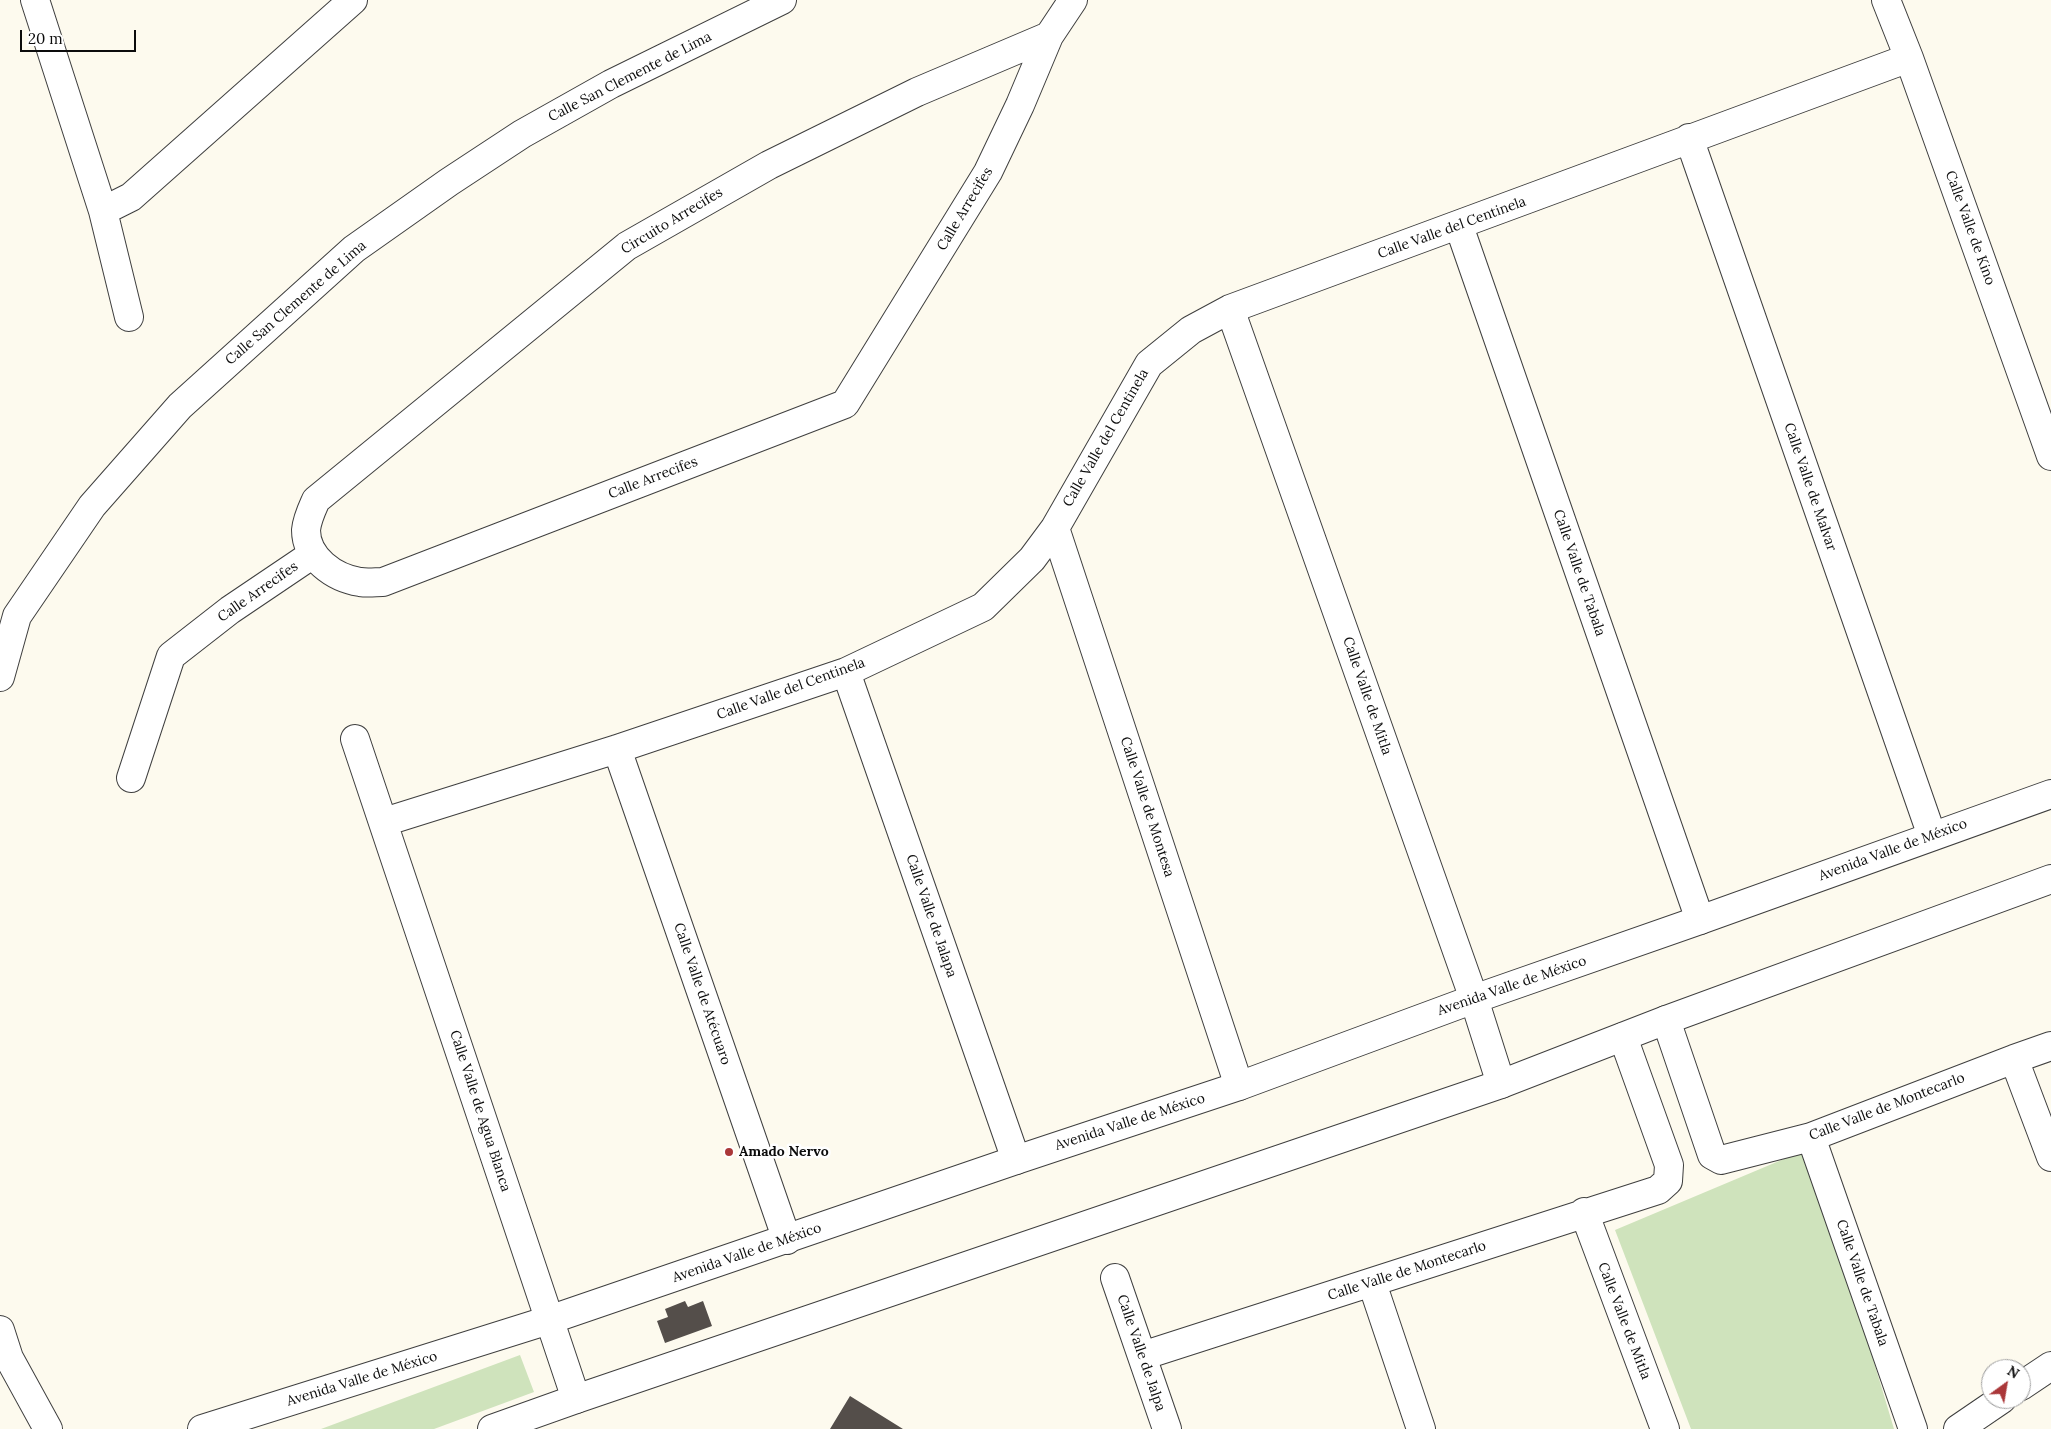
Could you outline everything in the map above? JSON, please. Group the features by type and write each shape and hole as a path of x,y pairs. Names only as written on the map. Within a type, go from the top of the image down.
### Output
{"street":[{"path":"34,0 103,211 129,317"},
{"path":"103,211 131,197 353,0"},
{"name":"Calle San Clemente de Lima","path":"0,677 17,616 92,506 180,406 354,249 448,182 522,134 611,84 782,0"},
{"name":"Calle Arrecifes","path":"131,778 171,656 230,610 313,554 329,569 346,578 361,582 384,582 845,404 988,172 1020,105 1049,36 1073,0"},
{"name":"Calle Valle de Kino","path":"1886,0 1909,58 2051,456"},
{"name":"Circuito Arrecifes","path":"313,554 309,546 306,530 309,516 316,500 627,246 786,156 917,92 1049,36"},
{"name":"Calle Valle del Centinela","path":"384,822 617,749 846,672 984,607 1032,559 1055,528 1149,364 1191,330 1230,309 1459,226 1689,138 1909,58"},
{"name":"Calle Valle de Malvar","path":"1689,138 1932,836"},
{"name":"Calle Valle de Tabala","path":"1459,226 1700,920"},
{"name":"Calle Valle de Mitla","path":"1230,309 1474,998 1501,1084"},
{"name":"Calle Valle de Montesa","path":"1055,528 1239,1086"},
{"name":"Calle Valle de Jalapa","path":"846,672 1016,1160"},
{"name":"Calle Valle de Agua Blanca","path":"355,739 576,1399"},
{"name":"Calle Valle de Atécuaro","path":"617,749 787,1240"},
{"name":"Avenida Valle de México","path":"202,1429 549,1320 1016,1160 1239,1086 1474,998 1700,920 2051,794"},
{"path":"492,1429 1501,1084 1666,1020 2051,879"},
{"name":"Calle Valle de Montecarlo","path":"1666,1020 1712,1155 1721,1160 1812,1137 2014,1058 2051,1046"},
{"name":"Calle Valle de Montecarlo","path":"1142,1356 1372,1283 1584,1212 1658,1190 1668,1181 1669,1165 1623,1037"},
{"path":"2014,1058 2051,1156"},
{"name":"Calle Valle de Tabala","path":"1812,1137 1913,1429"},
{"name":"Calle Valle de Mitla","path":"1584,1212 1665,1429"},
{"name":"Calle Valle de Jalpa","path":"1115,1278 1168,1429"},
{"path":"1372,1283 1421,1429"},
{"path":"0,1330 9,1358 48,1429"},
{"path":"2031,1379 2051,1366"},
{"path":"1958,1429 1987,1409"}],"green space":[{"path":"1810,1148 1894,1429 1691,1429 1615,1230"},
{"path":"520,1355 534,1392 434,1429 321,1429"}],"building":[{"path":"685,1301 688,1307 703,1301 712,1326 665,1343 657,1321 668,1317 665,1309"},
{"path":"850,1396 903,1429 830,1429"}],"place":[{"name":"Amado Nervo","path":"729,1152"}]}
